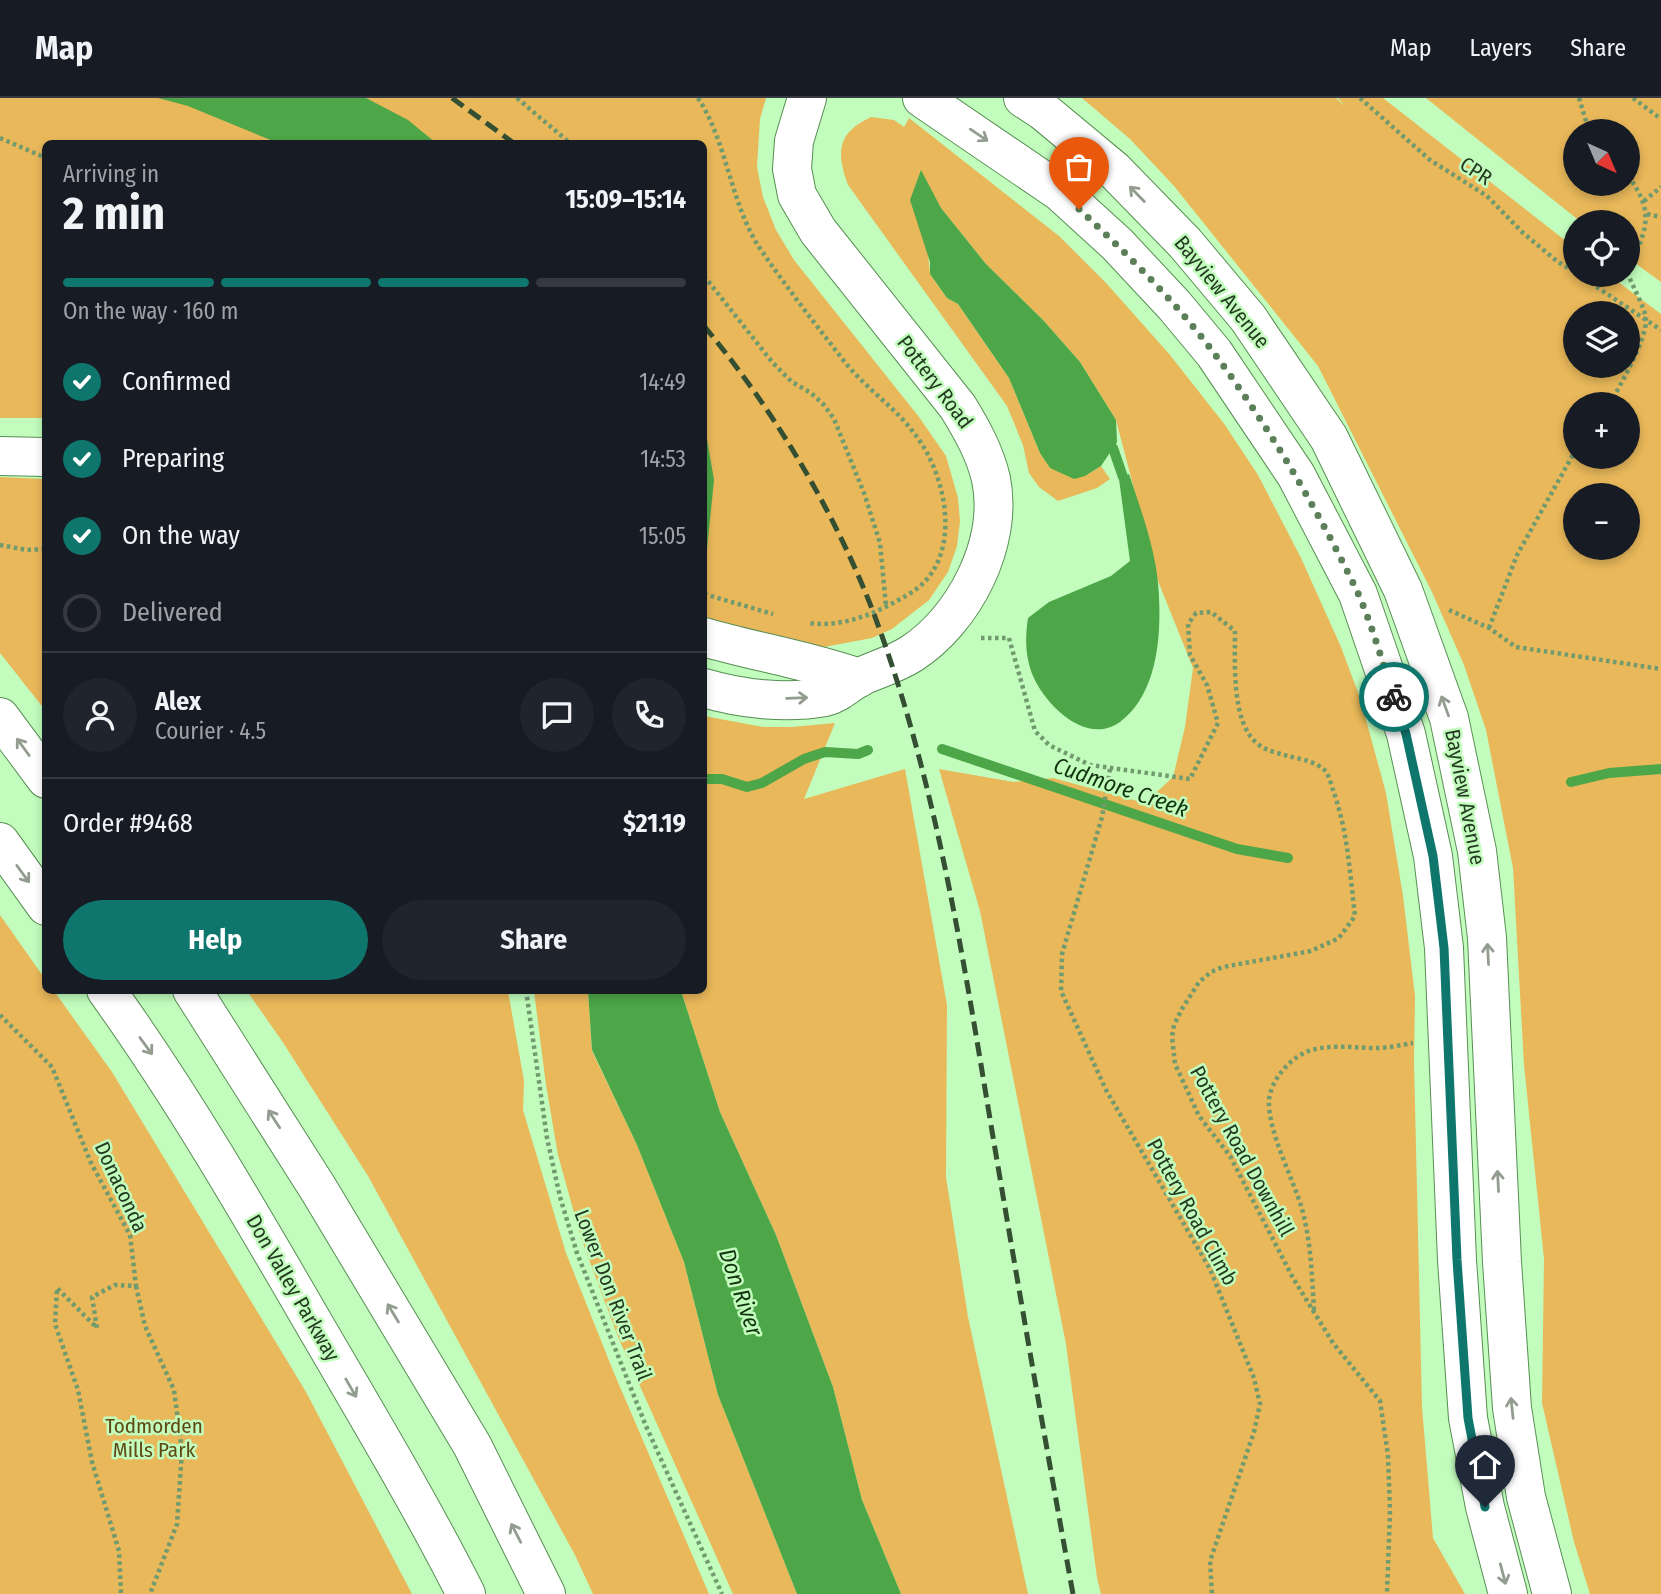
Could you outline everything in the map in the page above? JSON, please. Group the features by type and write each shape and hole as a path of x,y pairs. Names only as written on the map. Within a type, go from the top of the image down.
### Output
{"main road":[{"name":"Pottery Road","path":"717,692 748,698 827,697 859,678 912,654 934,635 965,599 978,573 988,543 993,507 991,481 985,457 958,407 818,231 797,195 792,169 794,141 807,98"},
{"name":"Bayview Avenue","path":"922,98 1060,192 1117,244 1174,305 1214,353 1296,475 1358,594 1406,734 1433,856 1444,948 1457,1260 1468,1418 1485,1507 1508,1594"},
{"name":"Bayview Avenue","path":"1023,98 1043,111 1114,170 1185,243 1248,318 1329,438 1403,590 1449,718 1477,851 1487,938 1502,1262 1512,1408 1525,1497 1552,1594"},
{"path":"0,457 42,457"},
{"path":"707,638 824,666 859,678"},
{"path":"0,717 42,774"},
{"path":"0,842 42,900"},
{"name":"Don Valley Parkway","path":"109,994 158,1063 262,1234 437,1536 466,1594"},
{"path":"195,994 319,1190 472,1445 546,1594"}],"path":[{"path":"517,98 566,140"},
{"name":"CPR","path":"1360,98 1430,160 1487,196 1521,233 1563,265"},
{"path":"1579,98 1585,119"},
{"path":"1633,98 1661,119"},
{"path":"701,99 736,197 760,248 845,363 870,391 915,433 937,476 945,519 942,557 928,581 886,606 843,623 801,621"},
{"path":"0,138 42,156"},
{"path":"1644,201 1661,187"},
{"path":"1640,195 1647,214 1640,243"},
{"path":"1647,214 1661,217"},
{"path":"707,280 773,363 792,382 811,393 834,419 864,493 880,543 886,606"},
{"name":"CPR","path":"1597,287 1661,330"},
{"path":"1616,392 1635,352 1646,318 1634,287"},
{"path":"1489,628 1517,555 1565,469"},
{"path":"0,545 42,550"},
{"path":"1403,590 1489,628 1516,647 1661,669"},
{"path":"707,595 778,615"},
{"name":"Pottery Road Downhill","path":"1110,769 1190,779 1218,723 1207,685 1190,656 1188,624 1196,613 1211,612 1235,631 1235,679 1239,703 1246,727 1257,744 1274,752 1309,761 1326,772 1339,806 1347,843 1355,916 1339,938 1311,951 1223,967 1211,972 1199,982 1182,1009 1174,1025 1172,1049 1175,1064 1199,1116 1230,1156 1293,1278 1333,1343 1380,1401 1388,1455 1390,1512 1387,1594"},
{"path":"974,631 980,638 1009,638 1035,731 1049,745 1074,758 1110,769"},
{"name":"Pottery Road Climb","path":"1110,769 1102,817 1062,954 1061,991 1105,1090 1210,1269 1254,1378 1260,1404 1254,1433 1210,1561 1212,1594"},
{"name":"Lower Don River Trail","path":"527,994 547,1138 577,1253 646,1426 722,1594"},
{"name":"Donaconda","path":"0,1015 52,1067 92,1163 130,1235 136,1286 145,1326 174,1390 182,1451 177,1524 150,1594"},
{"path":"1314,1311 1310,1249 1302,1211 1273,1126 1269,1099 1273,1088 1292,1060 1311,1050 1331,1046 1380,1048 1447,1039"},
{"path":"121,1594 119,1551 92,1462 78,1390 55,1324 57,1288 97,1328 92,1297 115,1285 136,1286"}],"green space":[{"path":"0,98 766,98 760,119 757,167 763,197 776,230 794,260 919,417 946,456 958,498 960,521 957,546 948,572 929,600 892,629 872,638 824,647 707,621 707,140 42,140 42,418 0,418"},
{"path":"1082,98 1336,98 1346,107 1338,98 1383,98 1563,239 1563,287 1625,287 1661,314 1661,1594 1590,1594 1574,1542 1542,1403 1544,1259 1524,1065 1513,868 1486,730 1464,665 1432,592 1318,366 1174,186 1130,139"},
{"path":"1426,98 1661,98 1661,282 1640,267 1640,210 1566,210"},
{"path":"871,117 894,120 904,127 909,118 1059,236 1107,284 1170,355 1225,425 1258,475 1301,558 1341,647 1360,698 1386,793 1403,896 1415,996 1414,1061 1422,1407 1433,1538 1465,1594 1101,1594 1066,1344 980,911 939,769 1014,782 1053,778 1145,803 1173,777 1185,727 1193,668 1158,581 1116,420 1080,362 1043,320 986,264 941,208 920,171 930,274 947,298 958,304 1009,378 1040,453 1050,468 1085,476 1101,466 1110,479 1097,488 1058,501 1039,487 1029,473 1023,445 1007,406 848,185 842,163 842,145 851,130"},
{"path":"0,477 42,479 42,706 0,653"},
{"path":"707,717 763,727 835,723 804,799 905,769 947,1005 946,1177 968,1317 1028,1594 901,1594 862,1500 833,1387 776,1235 720,1112 682,994 707,994"},
{"name":"Todmorden Mills Park","path":"0,915 42,975 42,994 56,994 112,1072 306,1392 412,1594 0,1594"},
{"path":"249,994 509,994 524,1081 523,1110 566,1253 614,1373 709,1594 593,1594 575,1555 368,1176"},
{"path":"534,994 588,994 592,1051 637,1145 684,1262 718,1395 797,1594 733,1594 618,1337 581,1238 558,1155"}],"water":[{"path":"158,98 366,98 408,120 432,140 271,140 188,106"},
{"path":"921,170 941,208 986,264 1043,320 1080,362 1116,420 1117,442 1101,466 1085,476 1074,479 1050,468 1040,453 1009,378 958,304 947,298 930,274 930,262 910,200"},
{"path":"707,439 714,480 707,549"},
{"path":"1129,474 1154,556 1159,601 1156,658 1151,677 1133,709 1120,722 1107,728 1094,729 1069,719 1039,688 1030,669 1027,654 1028,618 1049,602 1111,576 1130,561 1119,479"},
{"name":"Don River","path":"588,994 682,994 720,1112 776,1235 833,1387 862,1500 901,1594 797,1594 718,1395 684,1262 637,1145 592,1050"}],"waterway":[{"path":"1113,448 1123,477"},
{"name":"Cudmore Creek","path":"942,749 1237,849 1288,858"},
{"name":"Cudmore Creek","path":"707,779 722,779 747,787 762,783 804,759 825,752 858,754 868,750"},
{"name":"Cudmore Creek","path":"1571,782 1609,773 1661,769"}],"railway":[{"path":"452,98 510,140"},
{"path":"707,330 755,392 822,500 874,614 915,740 958,935 1073,1594"}],"way so far":[{"path":"1079,209 1117,244 1214,353 1296,475 1358,594 1394,697"}],"route":[{"path":"1394,697 1406,734 1433,856 1444,948 1457,1260 1468,1418 1485,1507"}]}
